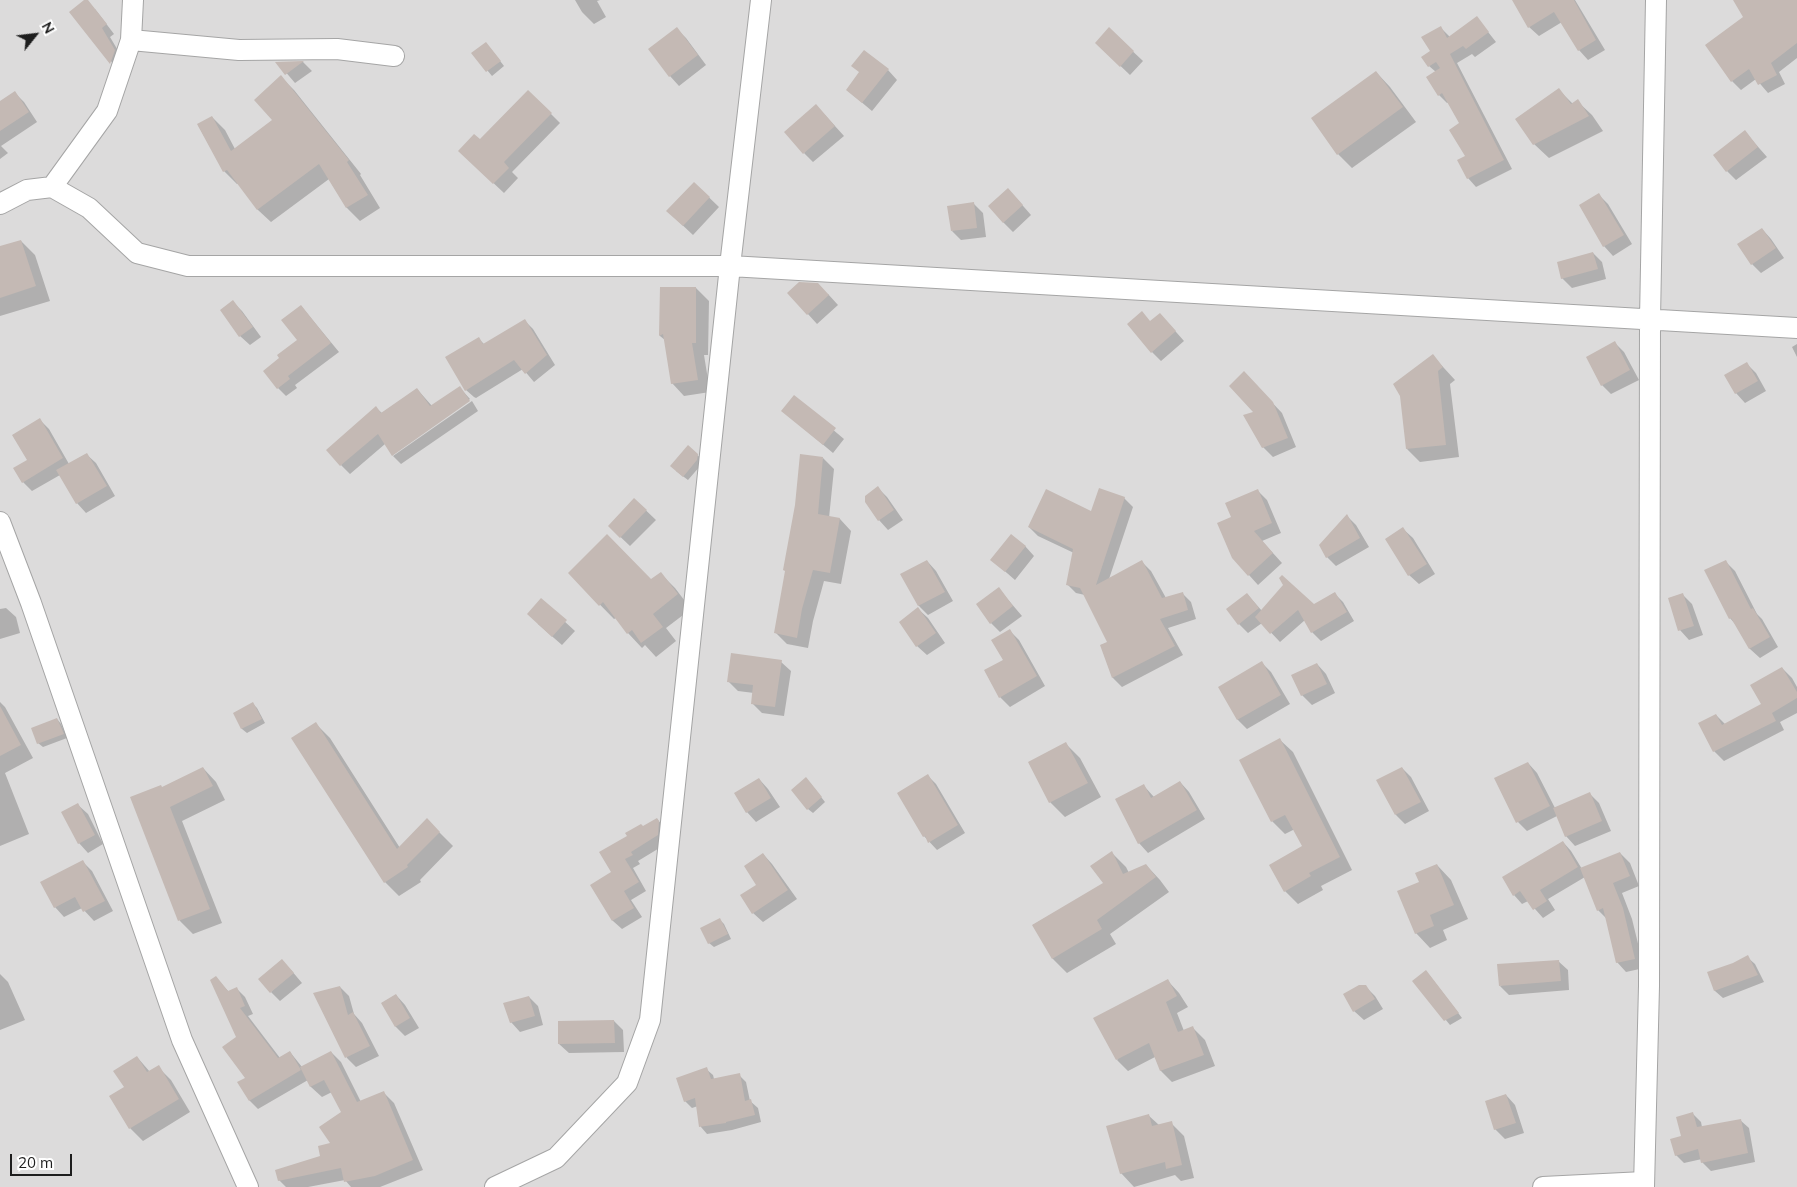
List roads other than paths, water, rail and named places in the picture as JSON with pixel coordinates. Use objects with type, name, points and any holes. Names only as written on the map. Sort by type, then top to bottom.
[{"type":"street","points":[[52,186],[107,111],[131,40],[133,0]]},
{"type":"street","points":[[495,1187],[556,1158],[627,1083],[650,1020],[760,0]]},
{"type":"street","points":[[1543,1187],[1644,1184],[1649,986],[1650,319],[1656,0]]},
{"type":"street","points":[[131,40],[239,50],[337,49],[394,56]]},
{"type":"street","points":[[0,204],[27,190],[52,186],[89,208],[137,253],[188,266],[730,266],[1797,328]]},
{"type":"street","points":[[0,522],[31,603],[182,1040],[248,1187]]}]
